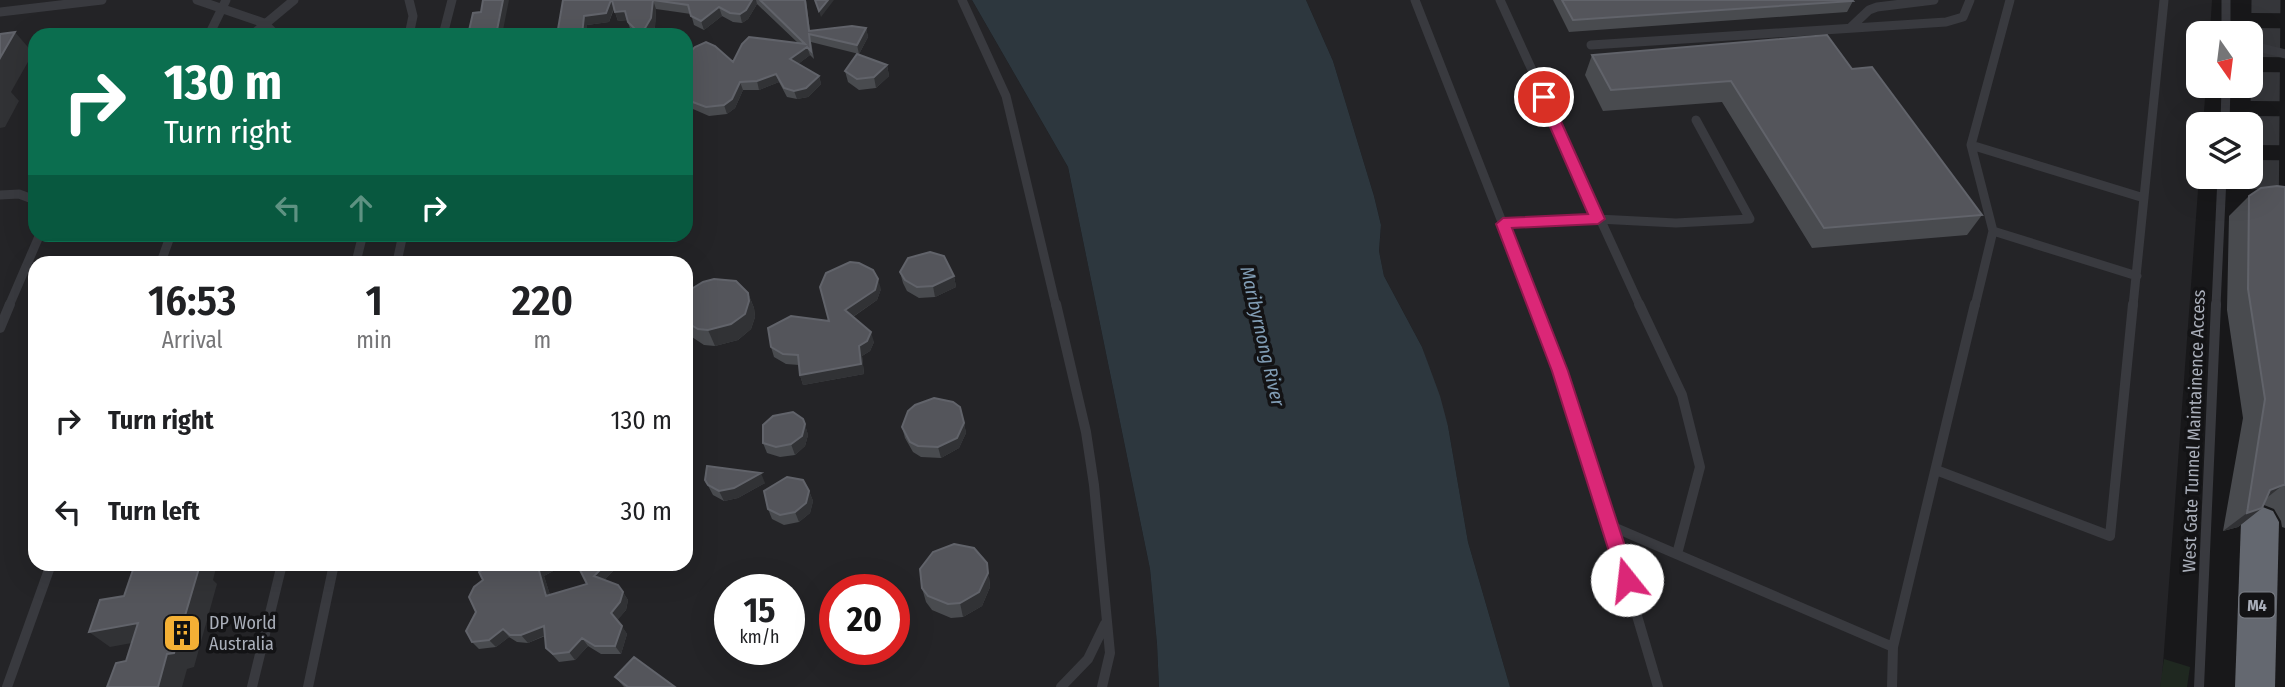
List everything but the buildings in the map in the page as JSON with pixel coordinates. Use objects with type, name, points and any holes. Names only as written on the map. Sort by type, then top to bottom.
[{"type":"highway","name":"M4","points":[[2255,687],[2260,523]]},
{"type":"lane","points":[[0,12],[102,0]]},
{"type":"lane","points":[[197,0],[224,4],[269,28]]},
{"type":"lane","points":[[259,28],[295,0]]},
{"type":"lane","points":[[409,0],[413,16],[410,28]]},
{"type":"lane","points":[[445,28],[452,0]]},
{"type":"lane","points":[[962,0],[1006,96],[1086,432],[1099,532],[1110,653],[1102,687]]},
{"type":"lane","points":[[1415,0],[1560,371],[1611,526],[1658,687]]},
{"type":"lane","points":[[1500,0],[1598,219],[1682,395],[1700,467],[1677,554]]},
{"type":"lane","points":[[1850,28],[1869,10],[1877,7],[1934,0]]},
{"type":"lane","points":[[1591,45],[1956,20],[1963,17],[1970,0]]},
{"type":"lane","points":[[1892,687],[1893,647],[1993,231],[1971,145],[2010,0]]},
{"type":"lane","points":[[1936,470],[2110,536],[2164,0]]},
{"type":"lane","points":[[2226,0],[2226,21]]},
{"type":"lane","points":[[212,28],[224,4]]},
{"type":"lane","points":[[2263,48],[2285,54]]},
{"type":"lane","points":[[1503,224],[1598,219],[1676,223],[1750,219],[1696,120]]},
{"type":"lane","points":[[1971,145],[2144,198]]},
{"type":"lane","name":"West Gate Tunnel Maintainence Access","points":[[2199,687],[2221,189]]},
{"type":"lane","points":[[0,195],[19,194],[28,197]]},
{"type":"lane","points":[[1993,231],[2137,276]]},
{"type":"lane","points":[[0,328],[28,262]]},
{"type":"lane","points":[[1611,526],[1893,647]]},
{"type":"lane","points":[[7,687],[48,571]]},
{"type":"lane","points":[[252,687],[280,571]]},
{"type":"lane","points":[[308,687],[333,571]]},
{"type":"lane","points":[[1061,687],[1088,659],[1106,623]]},
{"type":"shaded area","points":[[0,0],[972,0],[1068,167],[1150,569],[1159,687],[0,687]]},
{"type":"shaded area","points":[[1306,0],[2212,0],[2211,21],[2186,21],[2186,98],[2205,98],[2204,112],[2186,112],[2186,189],[2198,189],[2160,687],[1510,687],[1468,542],[1448,426],[1422,347],[1384,276],[1379,251],[1381,225],[1333,61]]},
{"type":"shaded area","points":[[2164,659],[2190,667],[2187,687],[2160,687]]},
{"type":"water","name":"Maribyrnong River","points":[[972,0],[1306,0],[1333,61],[1374,196],[1381,225],[1379,251],[1384,276],[1422,347],[1440,396],[1448,426],[1468,542],[1510,687],[1159,687],[1150,569],[1068,167]]},
{"type":"tunnel","points":[[2264,233],[2266,0]]},
{"type":"place","name":"DP World Australia","points":[[182,633]]},
{"type":"route","points":[[1544,97],[1598,219],[1503,224],[1560,371],[1627,580]]}]
